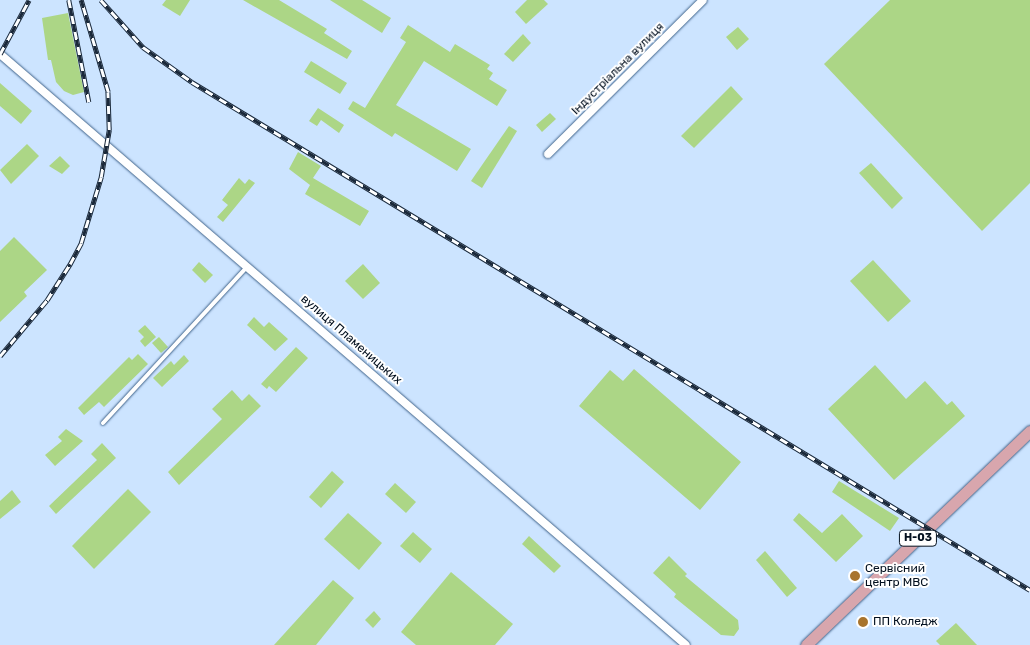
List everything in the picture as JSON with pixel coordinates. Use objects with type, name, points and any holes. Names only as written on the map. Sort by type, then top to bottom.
[{"type":"main road","name":"Н-03","points":[[806,645],[1030,431]]},
{"type":"street","name":"Індустріальна вулиця","points":[[548,154],[703,0]]},
{"type":"street","name":"вулиця Пламеницьких","points":[[0,54],[686,645]]},
{"type":"lane","points":[[103,423],[248,266]]},
{"type":"building","points":[[166,0],[190,0],[180,16],[162,5]]},
{"type":"building","points":[[243,0],[279,0],[327,29],[324,33],[352,51],[347,59]]},
{"type":"building","points":[[330,0],[362,0],[391,18],[382,33]]},
{"type":"building","points":[[527,0],[544,0],[548,4],[526,24],[515,12]]},
{"type":"building","points":[[890,0],[1030,0],[1030,183],[982,231],[824,64]]},
{"type":"building","points":[[68,13],[84,92],[73,95],[64,91],[56,82],[51,60],[48,60],[42,18]]},
{"type":"building","points":[[408,25],[450,52],[455,44],[490,65],[487,69],[493,73],[489,79],[507,90],[497,106],[424,61],[396,105],[471,149],[457,171],[395,133],[392,137],[348,109],[353,101],[365,108],[406,42],[400,38]]},
{"type":"building","points":[[738,27],[749,39],[737,50],[726,37]]},
{"type":"building","points":[[523,34],[531,43],[513,62],[504,54]]},
{"type":"building","points":[[311,61],[347,83],[340,94],[304,72]]},
{"type":"building","points":[[0,83],[32,111],[21,124],[0,106]]},
{"type":"building","points":[[731,86],[743,99],[694,148],[681,136]]},
{"type":"building","points":[[318,108],[344,125],[339,133],[321,120],[317,126],[309,121]]},
{"type":"building","points":[[550,113],[556,119],[542,132],[536,125]]},
{"type":"building","points":[[509,126],[517,131],[482,188],[471,181]]},
{"type":"building","points":[[27,144],[39,156],[11,184],[0,170]]},
{"type":"building","points":[[298,152],[321,166],[313,178],[369,211],[360,226],[305,194],[310,185],[289,169]]},
{"type":"building","points":[[60,156],[70,166],[62,174],[49,166]]},
{"type":"building","points":[[871,163],[903,198],[892,209],[859,173]]},
{"type":"building","points":[[239,178],[245,184],[249,179],[255,183],[223,222],[217,217],[228,205],[222,200]]},
{"type":"building","points":[[14,237],[47,270],[24,292],[27,296],[0,322],[0,251]]},
{"type":"building","points":[[873,260],[911,301],[888,322],[850,281]]},
{"type":"building","points":[[199,262],[213,275],[205,283],[192,270]]},
{"type":"building","points":[[363,264],[380,283],[363,299],[345,281]]},
{"type":"building","points":[[254,317],[264,327],[269,322],[288,339],[275,351],[247,325]]},
{"type":"building","points":[[145,325],[156,337],[145,347],[140,341],[144,337],[138,331]]},
{"type":"building","points":[[159,337],[168,347],[161,353],[152,343]]},
{"type":"building","points":[[296,347],[308,358],[276,392],[269,386],[267,389],[261,384]]},
{"type":"building","points":[[138,354],[148,364],[104,407],[99,402],[84,415],[78,408],[129,357],[132,360]]},
{"type":"building","points":[[184,355],[189,361],[162,387],[153,378],[171,361],[174,365]]},
{"type":"building","points":[[875,365],[906,399],[925,381],[947,405],[952,401],[965,416],[894,480],[828,409]]},
{"type":"building","points":[[634,369],[741,462],[700,510],[579,406],[610,370],[623,381]]},
{"type":"building","points":[[232,390],[242,401],[249,394],[261,406],[179,485],[168,472],[222,419],[212,409]]},
{"type":"building","points":[[66,429],[83,441],[55,466],[45,455],[62,441],[58,437]]},
{"type":"building","points":[[102,443],[116,458],[56,514],[49,506],[97,460],[91,454]]},
{"type":"building","points":[[332,471],[344,482],[321,508],[309,497]]},
{"type":"building","points":[[839,481],[899,518],[890,531],[832,492]]},
{"type":"building","points":[[395,483],[416,502],[406,513],[385,494]]},
{"type":"building","points":[[128,489],[151,512],[94,569],[72,546]]},
{"type":"building","points":[[12,490],[21,502],[0,519],[0,501]]},
{"type":"building","points":[[348,513],[382,543],[359,570],[324,539]]},
{"type":"building","points":[[799,513],[822,533],[842,514],[863,536],[836,562],[793,520]]},
{"type":"building","points":[[413,532],[432,549],[420,563],[400,546]]},
{"type":"building","points":[[529,536],[561,566],[554,573],[522,544]]},
{"type":"building","points":[[765,551],[797,588],[787,597],[756,560]]},
{"type":"building","points":[[669,556],[687,574],[685,576],[738,620],[739,629],[734,636],[721,635],[674,597],[676,594],[653,573]]},
{"type":"building","points":[[451,572],[513,624],[495,645],[416,645],[401,632]]},
{"type":"building","points":[[333,580],[354,598],[316,645],[274,645]]},
{"type":"building","points":[[374,611],[381,619],[373,628],[365,620]]},
{"type":"building","points":[[956,623],[977,645],[940,645],[936,641]]},
{"type":"railway","points":[[0,54],[29,0]]},
{"type":"railway","points":[[69,0],[89,102]]},
{"type":"railway","points":[[0,356],[47,300],[70,264],[81,243],[101,177],[109,130],[108,92],[81,0]]},
{"type":"railway","points":[[101,0],[143,47],[192,82],[1030,590]]},
{"type":"place","name":"Сервісний центр МВС","points":[[855,576]]},
{"type":"place","name":"ПП Коледж","points":[[863,622]]}]
